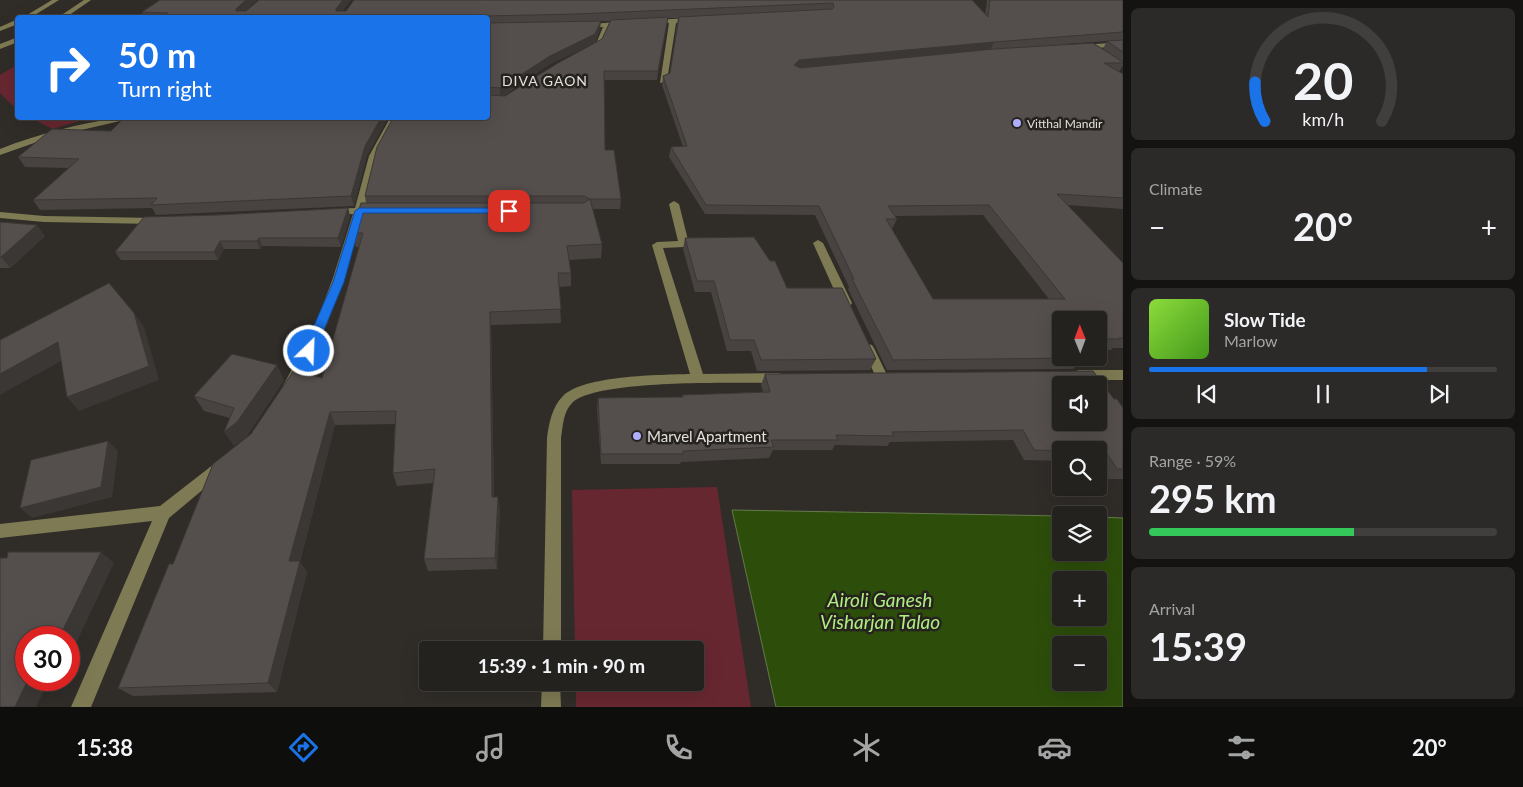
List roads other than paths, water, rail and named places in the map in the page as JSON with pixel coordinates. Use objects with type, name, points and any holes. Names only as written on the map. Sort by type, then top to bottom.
[{"type":"street","points":[[29,15],[56,0]]},
{"type":"street","points":[[65,15],[88,0]]},
{"type":"street","points":[[645,22],[702,20]]},
{"type":"street","points":[[663,81],[673,21]]},
{"type":"street","points":[[0,29],[15,22]]},
{"type":"street","points":[[576,26],[636,23]]},
{"type":"street","points":[[584,52],[599,45],[607,24]]},
{"type":"street","points":[[0,46],[15,40]]},
{"type":"street","points":[[1072,48],[1123,44]]},
{"type":"street","points":[[1091,47],[1098,52]]},
{"type":"street","points":[[0,152],[28,141],[82,126],[117,120]]},
{"type":"street","points":[[285,393],[302,368],[338,282],[373,156],[393,120]]},
{"type":"street","points":[[674,204],[684,244],[657,245],[698,379]]},
{"type":"street","points":[[322,213],[379,211]]},
{"type":"street","points":[[0,215],[44,219],[170,220]]},
{"type":"street","points":[[818,243],[852,315]]},
{"type":"street","points":[[863,377],[887,377],[865,342]]},
{"type":"street","points":[[1061,375],[1068,376]]},
{"type":"street","points":[[1107,378],[1123,375]]},
{"type":"street","points":[[552,641],[554,438],[557,414],[570,397],[589,387],[612,384],[698,379],[795,378]]},
{"type":"street","points":[[81,707],[163,513],[230,460]]},
{"type":"street","points":[[0,531],[163,513]]},
{"type":"street","points":[[551,691],[551,707]]},
{"type":"water","name":"Airoli Ganesh Visharjan Talao","points":[[732,510],[1052,516],[1052,561],[1107,561],[1107,517],[1123,518],[1123,707],[776,707]]},
{"type":"place","name":"Vitthal Mandir","points":[[1017,123]]},
{"type":"place","name":"Marvel Apartment","points":[[637,436]]},
{"type":"district","name":"DIVA GAON","points":[[545,80]]}]
